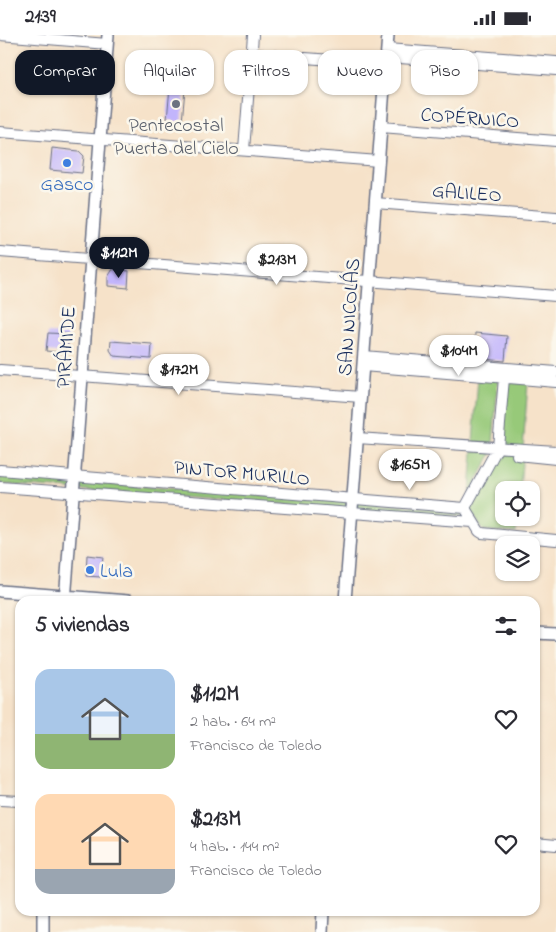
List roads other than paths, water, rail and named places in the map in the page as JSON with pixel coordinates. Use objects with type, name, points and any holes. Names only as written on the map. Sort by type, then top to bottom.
[{"type":"street","points":[[0,35],[108,39]]},
{"type":"street","points":[[251,50],[253,35]]},
{"type":"street","name":"SAN NICOLÁS","points":[[387,50],[388,35]]},
{"type":"street","name":"PIRÁMIDE","points":[[65,596],[108,39]]},
{"type":"street","points":[[401,56],[556,62]]},
{"type":"street","points":[[401,57],[556,70]]},
{"type":"street","points":[[244,150],[248,95]]},
{"type":"street","name":"SAN NICOLÁS","points":[[345,596],[384,95]]},
{"type":"street","name":"COPÉRNICO","points":[[381,127],[556,141]]},
{"type":"street","points":[[0,132],[379,161]]},
{"type":"street","name":"GALILEO","points":[[375,203],[556,217]]},
{"type":"street","points":[[0,252],[556,296]]},
{"type":"street","points":[[364,361],[556,373]]},
{"type":"street","points":[[364,361],[504,378],[556,382]]},
{"type":"street","points":[[0,370],[360,397]]},
{"type":"street","points":[[465,508],[497,450],[504,378]]},
{"type":"street","points":[[357,438],[497,450],[556,459]]},
{"type":"street","points":[[497,450],[556,451]]},
{"type":"street","name":"PINTOR MURILLO","points":[[0,470],[465,508],[479,531],[485,534],[556,540]]},
{"type":"street","name":"PINTOR MURILLO","points":[[0,487],[473,522]]},
{"type":"street","points":[[0,591],[41,596]]},
{"type":"street","points":[[540,633],[556,634]]},
{"type":"street","points":[[0,800],[15,801]]},
{"type":"street","points":[[540,843],[556,845]]},
{"type":"street","points":[[43,916],[43,932]]},
{"type":"street","points":[[322,932],[323,916]]},
{"type":"place","name":"Pentecostal Puerta del Cielo","points":[[176,104]]},
{"type":"place","name":"Gasco","points":[[67,163]]},
{"type":"place","name":"Lula","points":[[90,570]]}]
